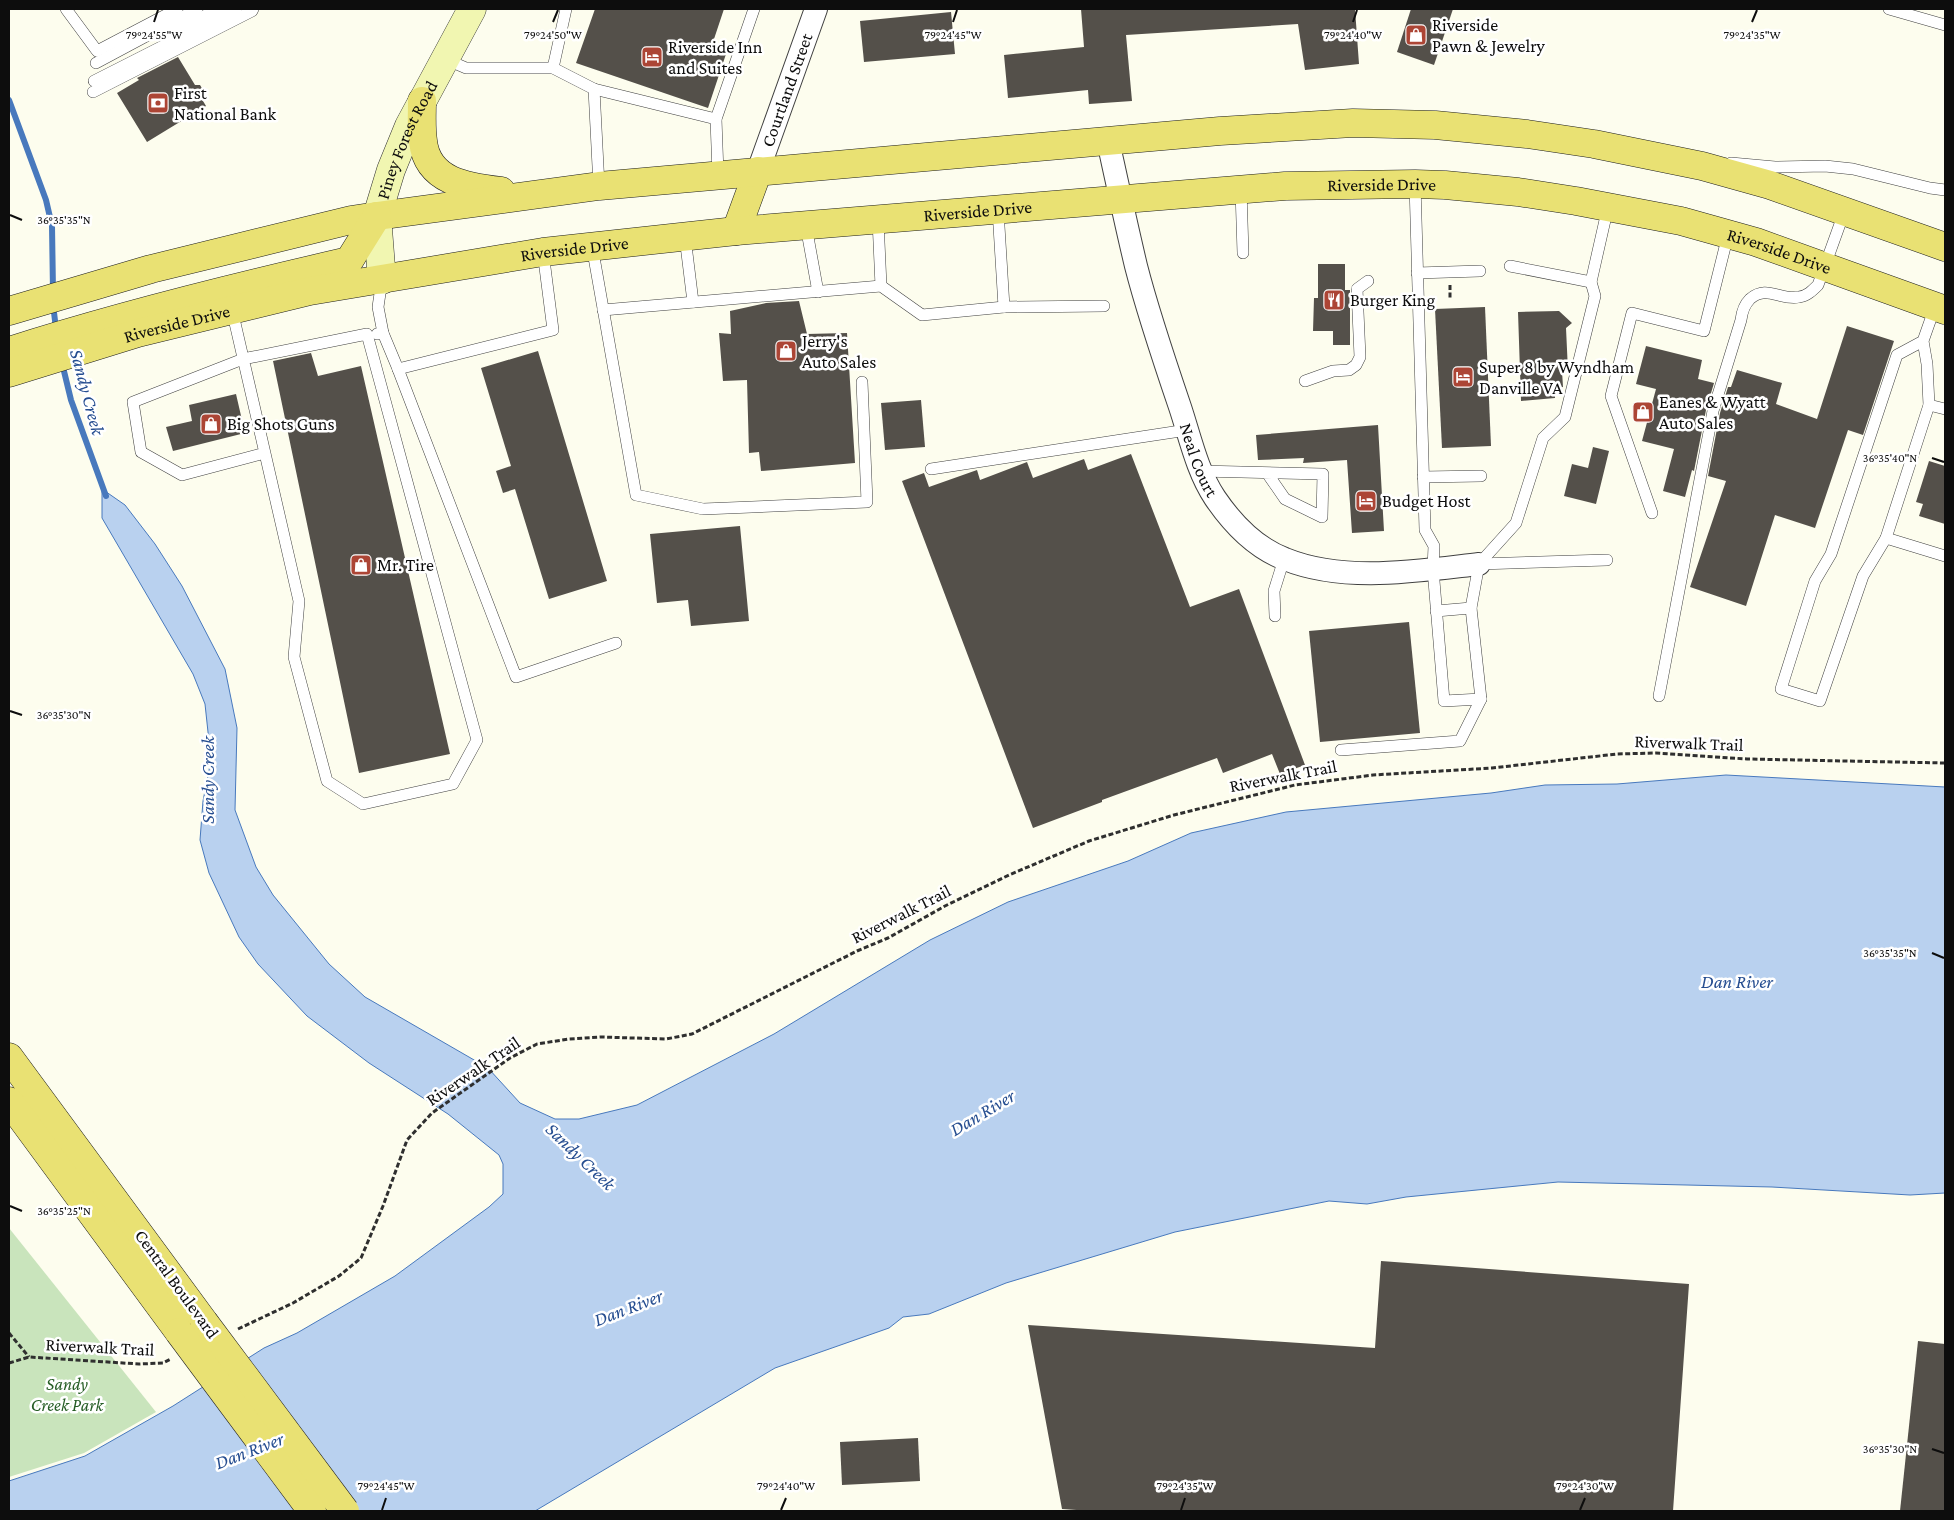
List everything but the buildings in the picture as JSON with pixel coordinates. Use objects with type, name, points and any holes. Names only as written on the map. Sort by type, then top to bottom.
[{"type":"main road","name":"Piney Forest Road","points":[[382,280],[377,216],[390,170],[409,126],[472,9]]},
{"type":"main road","points":[[422,101],[423,143],[431,165],[446,178],[471,187],[530,195]]},
{"type":"main road","points":[[9,311],[170,264],[351,220],[377,216],[599,186],[718,174],[1220,131],[1353,123],[1435,125],[1527,134],[1584,142],[1702,166],[1770,185],[1945,247]]},
{"type":"main road","points":[[736,231],[758,171]]},
{"type":"main road","name":"Riverside Drive","points":[[9,373],[26,353],[86,338],[138,333],[310,291],[543,252],[736,231],[1284,186],[1414,184],[1518,192],[1608,207],[1681,222],[1756,242],[1940,308]]},
{"type":"main road","points":[[86,338],[257,282],[349,261],[377,216]]},
{"type":"main road","points":[[9,381],[15,376],[26,353]]},
{"type":"main road","name":"Central Boulevard","points":[[9,1057],[345,1511]]},
{"type":"main road","name":"Central Boulevard","points":[[9,1101],[312,1511]]},
{"type":"street","name":"Courtland Street","points":[[758,171],[816,9]]},
{"type":"street","name":"Neal Court","points":[[1108,141],[1136,267],[1200,471],[1214,497],[1232,521],[1253,541],[1284,559],[1321,570],[1341,572],[1407,571],[1479,564]]},
{"type":"lane","points":[[66,9],[97,51],[177,9]]},
{"type":"lane","points":[[94,78],[197,9]]},
{"type":"lane","points":[[94,78],[217,9]]},
{"type":"lane","points":[[94,78],[236,9]]},
{"type":"lane","points":[[94,78],[253,9]]},
{"type":"lane","points":[[554,68],[566,9]]},
{"type":"lane","points":[[718,174],[716,119],[754,9]]},
{"type":"lane","points":[[1890,9],[1945,25]]},
{"type":"lane","points":[[445,59],[466,68],[554,68],[594,89],[716,119]]},
{"type":"lane","points":[[594,89],[599,186]]},
{"type":"lane","points":[[1702,166],[1731,163],[1775,167],[1825,166],[1853,169],[1945,190]]},
{"type":"lane","points":[[1414,184],[1425,530],[1434,546],[1433,569],[1444,701],[1481,699]]},
{"type":"lane","points":[[1242,190],[1243,253]]},
{"type":"lane","points":[[1341,750],[1460,741],[1481,699],[1472,608],[1479,564],[1516,523],[1543,438],[1565,417],[1595,296],[1591,282],[1608,207]]},
{"type":"lane","points":[[998,210],[1004,307]]},
{"type":"lane","points":[[1659,696],[1713,411],[1742,310],[1750,299],[1764,292],[1792,297],[1799,297],[1810,293],[1818,285],[1826,267],[1845,210]]},
{"type":"lane","points":[[878,220],[881,286]]},
{"type":"lane","points":[[806,226],[818,292]]},
{"type":"lane","points":[[1652,513],[1611,396],[1632,313],[1704,331],[1728,234]]},
{"type":"lane","points":[[685,237],[693,302]]},
{"type":"lane","points":[[592,246],[636,495],[703,510],[867,502],[862,382]]},
{"type":"lane","points":[[398,369],[553,330],[543,252]]},
{"type":"lane","points":[[1510,266],[1591,282]]},
{"type":"lane","points":[[1417,273],[1480,271]]},
{"type":"lane","points":[[382,280],[378,307],[383,333],[516,677],[616,643]]},
{"type":"lane","points":[[1305,381],[1333,372],[1349,370],[1356,365],[1360,357],[1356,290],[1368,281]]},
{"type":"lane","points":[[603,310],[881,286],[922,315],[1004,307],[1104,306]]},
{"type":"lane","points":[[1922,341],[1927,364],[1929,405],[1886,538],[1863,576],[1820,701],[1781,689],[1815,581],[1831,554],[1897,356],[1922,341],[1940,308]]},
{"type":"lane","points":[[232,310],[299,601],[294,657],[327,781],[363,804],[453,784],[477,740],[367,334]]},
{"type":"lane","points":[[265,454],[182,475],[141,452],[133,402],[243,359],[367,334],[383,333]]},
{"type":"lane","points":[[1929,405],[1945,409]]},
{"type":"lane","points":[[931,469],[1188,430]]},
{"type":"lane","points":[[1200,471],[1323,474],[1322,517],[1285,499],[1267,473]]},
{"type":"lane","points":[[1423,478],[1481,476]]},
{"type":"lane","points":[[1886,538],[1945,556]]},
{"type":"lane","points":[[1275,616],[1274,591],[1284,559]]},
{"type":"lane","points":[[1479,564],[1607,560]]},
{"type":"lane","points":[[1436,611],[1472,608]]},
{"type":"path","name":"Riverwalk Trail","points":[[232,1331],[293,1303],[339,1276],[361,1258],[383,1206],[407,1140],[432,1113],[510,1058],[538,1044],[569,1039],[601,1037],[666,1039],[692,1034],[856,951],[888,938],[944,906],[1009,875],[1089,841],[1174,815],[1295,785],[1366,775],[1492,768],[1617,754],[1656,753],[1747,758],[1945,763]]},
{"type":"path","points":[[9,1333],[29,1357]]},
{"type":"path","name":"Riverwalk Trail","points":[[9,1363],[29,1357],[139,1364],[163,1363],[172,1359]]},
{"type":"green space","name":"Sandy Creek Park","points":[[9,1228],[156,1412],[84,1453],[9,1477]]},
{"type":"water","name":"Dan River","points":[[102,489],[125,505],[155,544],[182,586],[225,669],[237,728],[235,810],[256,867],[273,895],[329,964],[365,997],[488,1068],[520,1103],[555,1119],[579,1119],[637,1105],[774,1034],[930,940],[1008,902],[1128,861],[1191,833],[1286,812],[1491,793],[1545,785],[1617,784],[1726,775],[1945,787],[1945,1193],[1910,1195],[1772,1187],[1558,1182],[1406,1197],[1367,1204],[1329,1201],[1175,1232],[1006,1283],[929,1314],[903,1317],[889,1328],[775,1368],[535,1511],[9,1511],[9,1481],[85,1456],[173,1406],[264,1348],[297,1333],[395,1276],[489,1207],[503,1194],[503,1164],[499,1155],[448,1114],[369,1063],[307,1016],[258,964],[239,937],[209,873],[200,840],[203,801],[211,760],[205,704],[193,674],[102,518]]},
{"type":"waterway","name":"Sandy Creek","points":[[9,100],[46,200],[52,226],[53,291]]},
{"type":"waterway","name":"Sandy Creek","points":[[53,304],[56,329]]},
{"type":"waterway","name":"Sandy Creek","points":[[62,363],[71,400],[106,496]]},
{"type":"place","name":"Riverside Pawn & Jewelry","points":[[1416,35]]},
{"type":"place","name":"Riverside Inn and Suites","points":[[652,57]]},
{"type":"place","name":"First National Bank","points":[[158,103]]},
{"type":"place","name":"Burger King","points":[[1334,300]]},
{"type":"place","name":"Jerry's Auto Sales","points":[[786,351]]},
{"type":"place","name":"Super 8 by Wyndham Danville VA","points":[[1463,377]]},
{"type":"place","name":"Eanes & Wyatt Auto Sales","points":[[1643,412]]},
{"type":"place","name":"Big Shots Guns","points":[[211,424]]},
{"type":"place","name":"Budget Host","points":[[1366,501]]},
{"type":"place","name":"Mr. Tire","points":[[361,565]]}]
